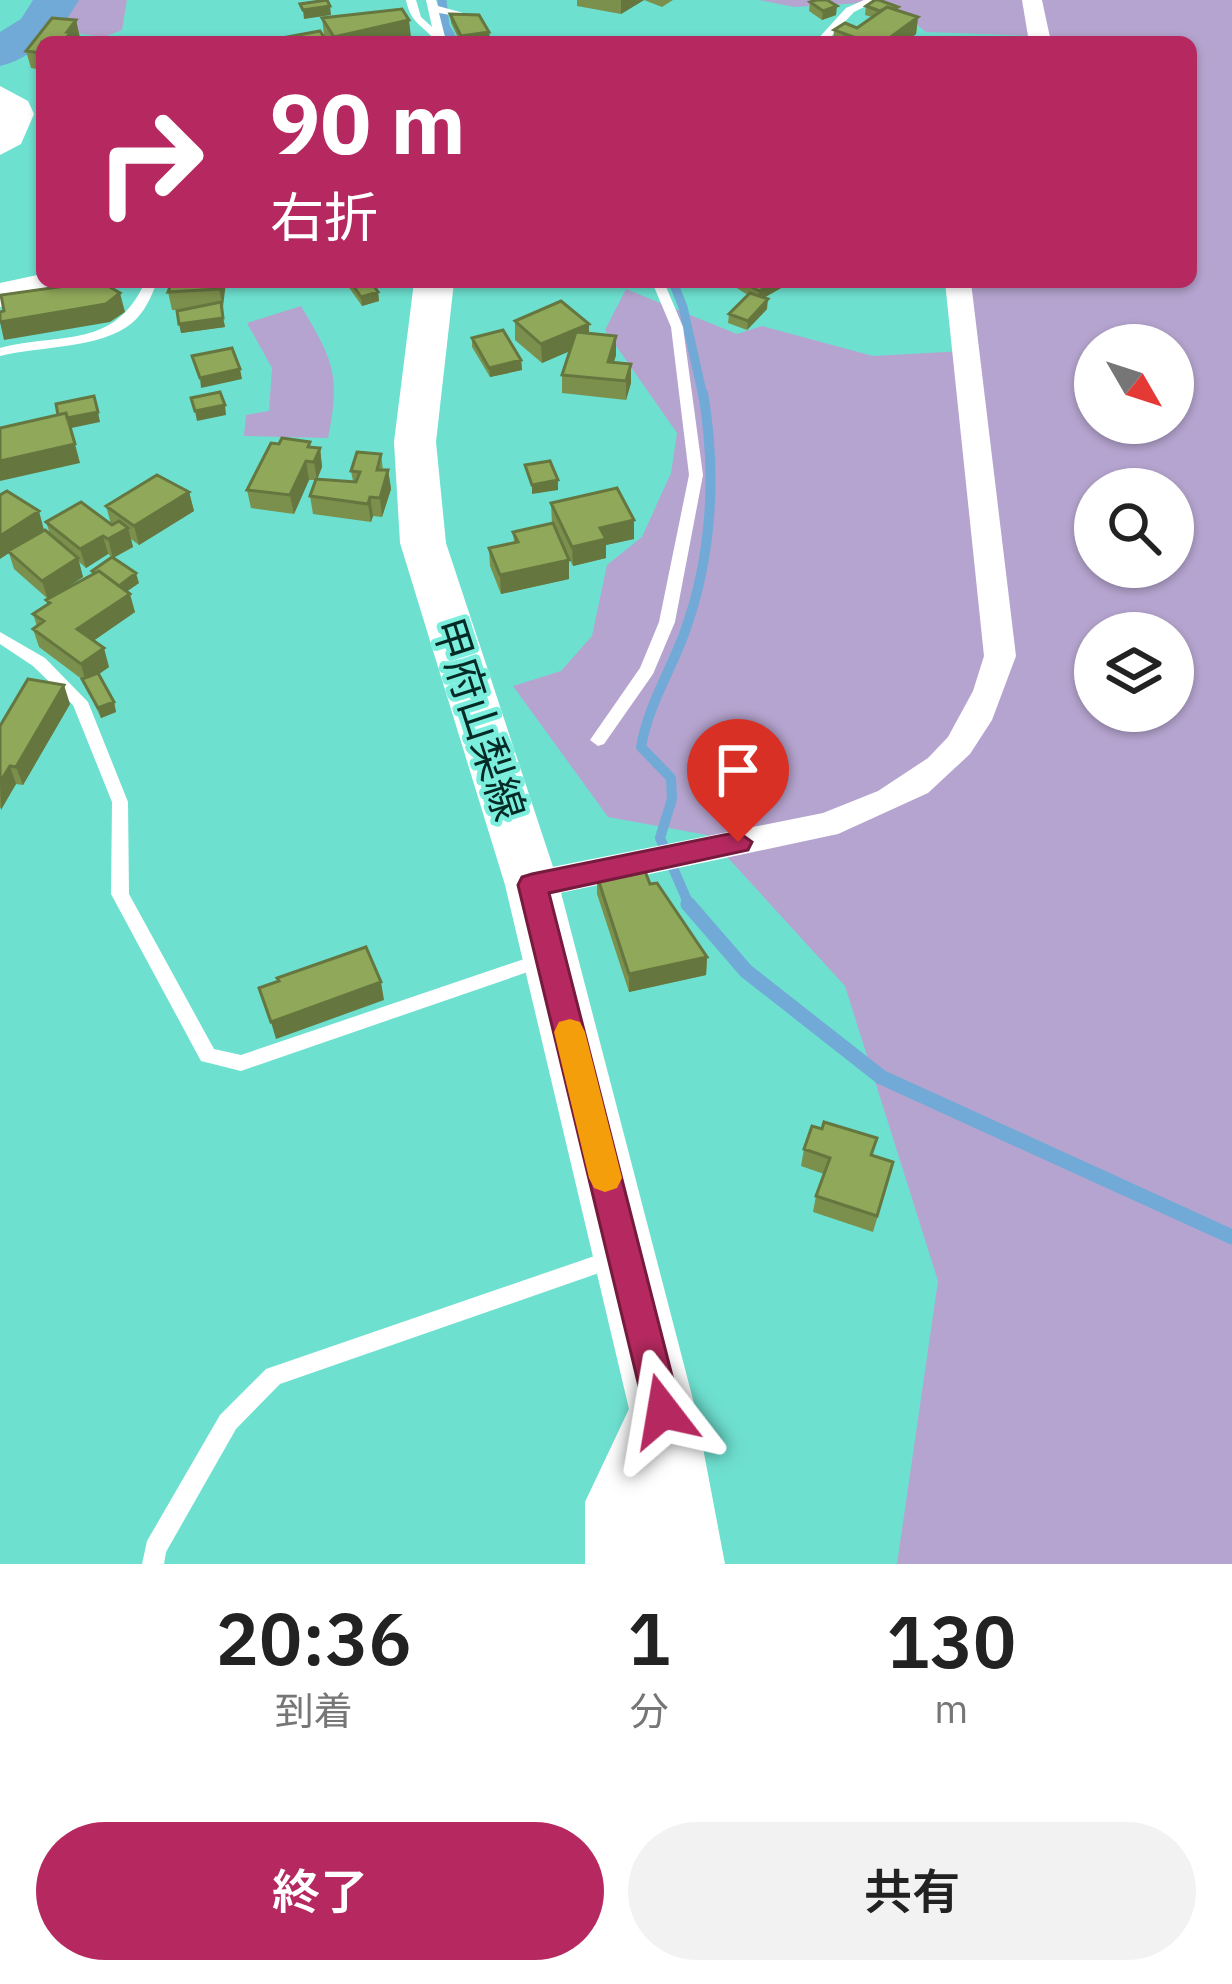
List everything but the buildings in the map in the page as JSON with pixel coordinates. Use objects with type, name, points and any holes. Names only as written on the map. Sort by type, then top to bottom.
[{"type":"main road","points":[[0,96],[16,108],[17,120],[13,133],[0,144]]},
{"type":"main road","points":[[0,296],[36,287]]},
{"type":"main road","name":"甲府山梨線","points":[[433,288],[416,442],[422,543],[551,956],[663,1411],[690,1564]]},
{"type":"main road","points":[[620,1564],[619,1502],[663,1411]]},
{"type":"street","points":[[1032,0],[1039,36]]},
{"type":"street","points":[[532,885],[826,825],[871,810],[940,768],[967,738],[989,701],[1000,656],[959,288]]},
{"type":"lane","points":[[826,36],[850,10],[873,0]]},
{"type":"lane","points":[[408,6],[437,36]]},
{"type":"lane","points":[[0,352],[118,329],[139,313],[149,288]]},
{"type":"lane","points":[[598,740],[647,670],[667,622],[696,475],[676,327],[660,288]]},
{"type":"lane","points":[[0,637],[69,687],[80,703],[120,802],[120,894],[208,1055],[241,1063],[551,956]]},
{"type":"lane","points":[[153,1564],[155,1549],[228,1422],[274,1376],[624,1254]]},
{"type":"shaded area","points":[[56,0],[127,0],[122,30],[107,36],[39,28]]},
{"type":"shaded area","points":[[759,0],[1232,0],[1232,1564],[897,1564],[938,1281],[845,986],[707,835],[608,817],[513,686],[561,671],[592,636],[607,565],[642,537],[671,473],[677,433],[605,330],[626,289],[737,334],[762,326],[873,356],[964,351],[959,288],[1197,288],[1197,36],[926,32],[903,14],[863,3],[794,7]]},
{"type":"shaded area","points":[[301,306],[321,340],[334,382],[328,438],[244,436],[246,415],[269,411],[272,368],[247,323]]},
{"type":"waterway","points":[[0,52],[39,28],[56,0]]},
{"type":"waterway","points":[[442,0],[451,36]]},
{"type":"waterway","points":[[675,288],[703,396]]},
{"type":"waterway","points":[[689,906],[660,838],[672,799],[671,778],[641,747],[701,576],[711,484],[703,393]]},
{"type":"waterway","points":[[689,906],[746,971],[881,1077],[1232,1237]]},
{"type":"slow traffic","points":[[570,1032],[605,1178]]},
{"type":"route","points":[[663,1411],[532,885],[738,842]]}]
